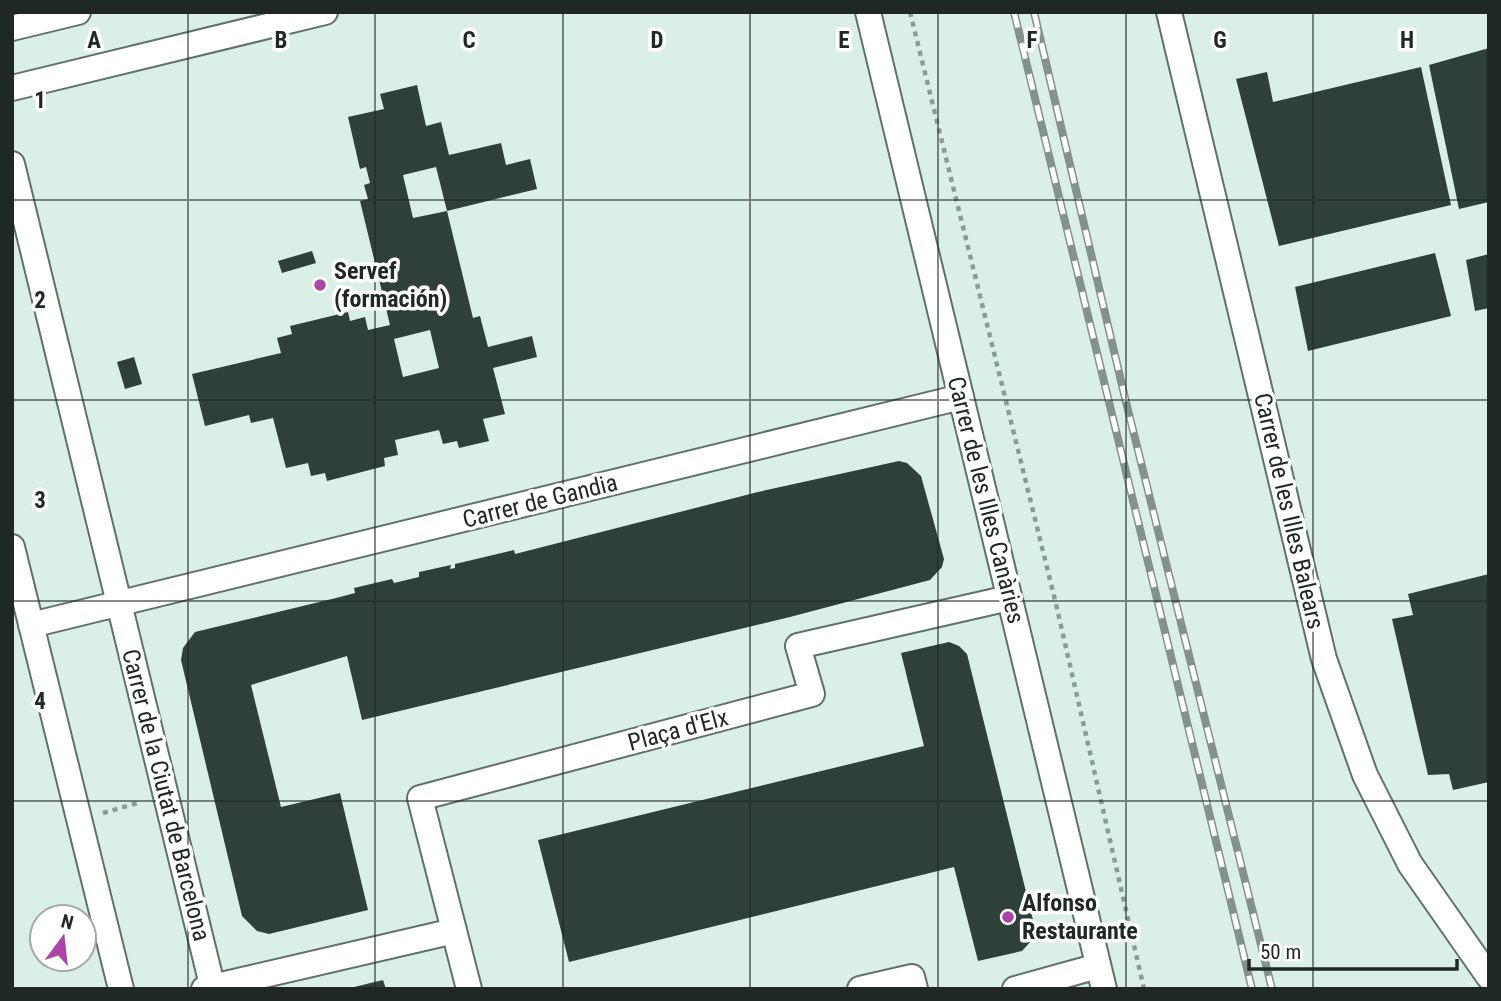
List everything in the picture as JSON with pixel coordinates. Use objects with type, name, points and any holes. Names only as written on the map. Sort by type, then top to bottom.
[{"type":"street","points":[[12,29],[78,12]]},
{"type":"street","points":[[12,88],[325,12]]},
{"type":"street","name":"Carrer de les Illes Canàries","points":[[868,12],[1101,977]]},
{"type":"street","name":"Carrer de les Illes Balears","points":[[1170,12],[1324,659],[1365,775],[1409,864],[1489,977]]},
{"type":"street","name":"Carrer de la Ciutat de Barcelona","points":[[12,164],[210,988]]},
{"type":"street","name":"Carrer de Gandia","points":[[119,604],[961,397]]},
{"type":"street","points":[[12,547],[121,989]]},
{"type":"street","name":"Plaça d'Elx","points":[[469,989],[420,798],[811,694],[798,646],[1009,598]]},
{"type":"street","points":[[32,625],[119,604]]},
{"type":"street","points":[[210,988],[454,931]]},
{"type":"street","points":[[860,989],[912,977],[915,989]]},
{"type":"street","points":[[1015,989],[1101,977]]},
{"type":"path","points":[[911,12],[1056,604],[1144,989]]},
{"type":"path","points":[[79,819],[166,796]]},
{"type":"building","points":[[1489,48],[1489,202],[1459,209],[1429,65]]},
{"type":"building","points":[[1421,67],[1451,205],[1279,246],[1236,79],[1267,72],[1273,102]]},
{"type":"building","points":[[417,85],[426,126],[441,122],[449,155],[501,143],[506,165],[530,159],[537,189],[447,211],[473,318],[480,316],[488,347],[532,336],[537,357],[493,368],[505,414],[483,419],[489,441],[459,448],[457,441],[443,444],[439,430],[395,440],[398,455],[384,458],[385,466],[327,481],[325,473],[311,476],[308,463],[286,468],[273,418],[251,423],[249,415],[205,426],[192,374],[281,353],[277,338],[292,334],[290,326],[348,312],[350,321],[365,317],[368,330],[390,325],[360,201],[368,199],[364,185],[370,183],[366,167],[360,169],[348,117],[384,109],[380,94]],"holes":[[[436,167],[447,211],[413,218],[403,175]],[[430,330],[439,368],[403,377],[394,339]]]},
{"type":"building","points":[[312,251],[316,263],[282,273],[278,261]]},
{"type":"building","points":[[1435,253],[1451,316],[1308,351],[1295,287]]},
{"type":"building","points":[[1489,254],[1489,308],[1475,311],[1466,260]]},
{"type":"building","points":[[134,357],[142,384],[125,389],[117,362]]},
{"type":"building","points":[[899,461],[907,463],[921,476],[944,559],[942,567],[930,580],[790,617],[362,720],[347,656],[251,685],[281,807],[340,793],[368,910],[269,934],[257,931],[242,916],[181,660],[183,648],[195,632],[355,593],[354,588],[392,579],[394,583],[419,577],[419,572],[451,565],[450,569],[455,568],[455,564],[514,550],[515,554],[758,492]]},
{"type":"building","points":[[1489,574],[1489,782],[1453,790],[1449,774],[1428,775],[1392,619],[1413,615],[1408,594]]},
{"type":"building","points":[[949,642],[959,646],[967,654],[1034,924],[1031,941],[1022,951],[978,961],[954,867],[569,962],[538,840],[924,746],[901,653]]},
{"type":"building","points":[[383,980],[386,989],[350,989],[350,988]]},
{"type":"railway","points":[[1014,12],[1252,989]]},
{"type":"railway","points":[[1034,12],[1126,402],[1272,989]]},
{"type":"place","name":"Servef (formación)","points":[[320,285]]},
{"type":"place","name":"Alfonso Restaurante","points":[[1008,917]]}]
